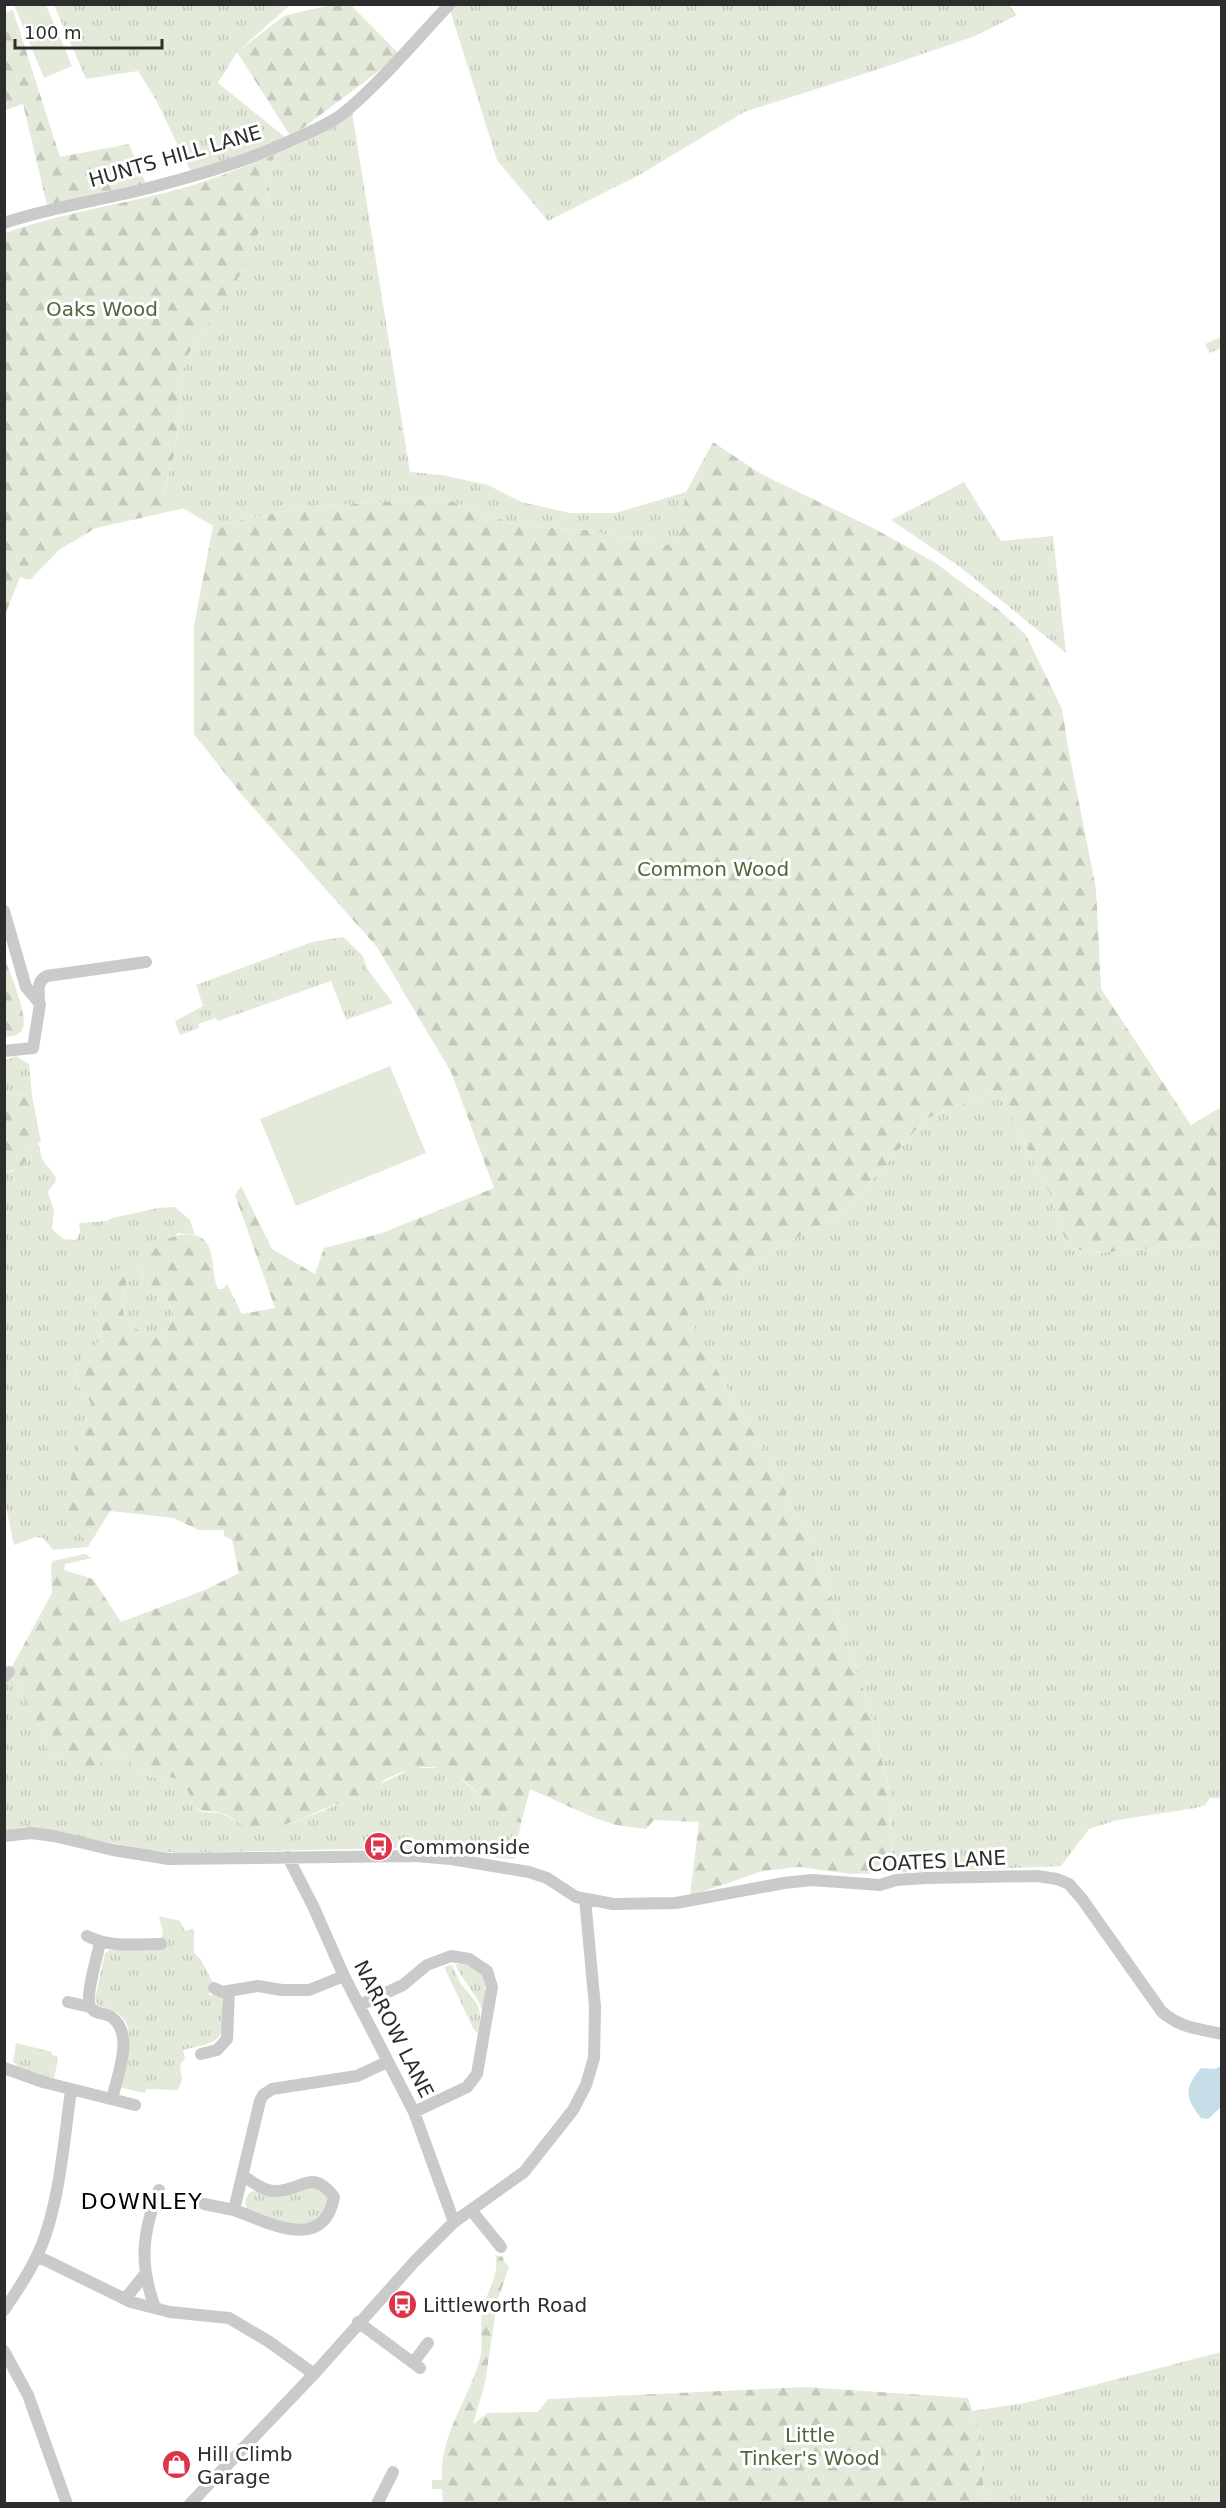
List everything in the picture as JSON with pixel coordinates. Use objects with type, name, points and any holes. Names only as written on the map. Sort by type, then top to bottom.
[{"type":"street","name":"HUNTS HILL LANE","points":[[4,223],[33,214],[141,190],[216,168],[271,150],[306,134],[343,113],[393,66],[450,4]]},
{"type":"street","points":[[4,911],[23,979],[30,992],[39,1001]]},
{"type":"street","points":[[4,1051],[33,1048],[39,986],[43,978],[146,962]]},
{"type":"street","points":[[10,1834],[54,1836],[113,1850],[169,1859],[415,1856],[451,1859],[529,1872],[547,1878],[576,1897],[585,1899],[595,2025],[594,2058],[586,2085],[573,2110],[524,2172],[454,2222],[358,2322],[314,2374],[195,2502]]},
{"type":"street","name":"NARROW LANE","points":[[288,1857],[314,1908],[344,1976],[414,2112],[454,2222]]},
{"type":"street","name":"COATES LANE","points":[[585,1899],[613,1904],[676,1903],[784,1882],[812,1880],[880,1885],[896,1880],[926,1878],[1037,1876],[1057,1879],[1069,1884],[1082,1899],[1162,2012],[1175,2022],[1191,2029],[1221,2034]]},
{"type":"street","points":[[87,1936],[100,1942],[117,1945],[160,1944]]},
{"type":"street","points":[[90,2007],[90,1995],[100,1942]]},
{"type":"street","points":[[360,2005],[403,1985],[427,1965],[451,1956],[469,1959],[487,1971],[492,1987],[477,2074],[467,2087],[414,2112]]},
{"type":"street","points":[[214,1988],[222,1992],[258,1986],[282,1990],[309,1990],[344,1976]]},
{"type":"street","points":[[201,2054],[217,2050],[227,2039],[229,1991]]},
{"type":"street","points":[[68,2002],[90,2007],[93,2011],[112,2018],[118,2023],[124,2037],[112,2099]]},
{"type":"street","points":[[234,2210],[258,2107],[264,2095],[272,2089],[283,2086],[357,2076],[387,2062]]},
{"type":"street","points":[[4,2068],[71,2090],[135,2104]]},
{"type":"street","points":[[4,2310],[37,2256],[52,2207],[71,2090]]},
{"type":"street","points":[[204,2204],[234,2210],[293,2232],[314,2227],[331,2211],[334,2198],[326,2187],[318,2182],[309,2181],[283,2191],[272,2191],[243,2176]]},
{"type":"street","points":[[155,2308],[146,2273],[145,2232],[159,2190]]},
{"type":"street","points":[[471,2210],[501,2247]]},
{"type":"street","points":[[37,2256],[125,2299],[155,2308],[229,2318],[268,2341],[314,2374]]},
{"type":"street","points":[[125,2299],[146,2273]]},
{"type":"street","points":[[358,2322],[416,2366],[428,2343]]},
{"type":"street","points":[[4,2351],[26,2390],[67,2504]]},
{"type":"street","points":[[377,2504],[393,2472]]},
{"type":"green space","points":[[350,4],[400,55],[291,137],[237,52],[284,16],[330,5]]},
{"type":"green space","points":[[454,4],[1008,4],[1017,15],[975,36],[744,112],[641,174],[548,221],[497,160],[450,10]]},
{"type":"green space","points":[[14,5],[46,5],[72,66],[44,78]]},
{"type":"green space","points":[[54,5],[290,5],[237,52],[218,83],[286,138],[191,172],[156,100],[138,71],[86,79]]},
{"type":"green space","points":[[13,10],[60,157],[129,144],[146,184],[47,205],[23,104],[5,110],[5,13]]},
{"type":"green space","points":[[352,112],[410,472],[442,475],[488,485],[521,502],[570,513],[616,513],[686,492],[678,543],[658,546],[633,537],[607,535],[588,530],[516,525],[442,498],[297,508],[213,526],[163,496],[175,451],[184,361],[202,333],[266,208],[274,155],[299,144]]},
{"type":"green space","name":"Oaks Wood","points":[[274,155],[266,208],[254,247],[225,303],[184,361],[175,451],[163,495],[185,508],[96,528],[60,549],[30,580],[20,577],[5,615],[5,233],[50,219],[187,187]]},
{"type":"green space","points":[[1221,337],[1221,348],[1210,353],[1205,344]]},
{"type":"green space","name":"Common Wood","points":[[713,442],[761,474],[875,529],[934,562],[999,610],[1026,635],[1062,709],[1096,889],[1101,989],[1191,1125],[1221,1107],[1221,1243],[1094,1253],[1072,1248],[1064,1236],[1050,1194],[998,1090],[925,1119],[846,1211],[772,1251],[687,1312],[713,1363],[786,1489],[787,1502],[805,1528],[867,1699],[890,1792],[892,1873],[851,1874],[799,1867],[763,1871],[690,1896],[699,1822],[654,1820],[646,1829],[616,1825],[592,1817],[530,1789],[521,1823],[495,1809],[465,1781],[454,1774],[426,1767],[397,1774],[387,1779],[368,1798],[337,1804],[281,1826],[257,1828],[245,1826],[224,1814],[200,1809],[192,1804],[187,1789],[177,1779],[154,1777],[142,1773],[120,1750],[107,1756],[95,1769],[69,1763],[48,1751],[38,1722],[9,1672],[52,1593],[51,1565],[53,1561],[84,1554],[92,1558],[65,1564],[64,1570],[93,1579],[121,1622],[205,1590],[239,1573],[232,1540],[224,1536],[224,1530],[199,1530],[173,1518],[110,1511],[88,1547],[81,1533],[67,1526],[65,1517],[76,1445],[91,1403],[81,1388],[75,1386],[75,1373],[82,1358],[96,1346],[101,1328],[92,1299],[94,1293],[104,1280],[122,1267],[128,1279],[122,1302],[126,1319],[139,1330],[161,1339],[167,1332],[174,1312],[168,1301],[142,1277],[144,1268],[152,1252],[165,1241],[181,1235],[192,1235],[199,1236],[207,1244],[212,1256],[218,1289],[223,1289],[227,1284],[242,1314],[275,1308],[235,1195],[241,1186],[272,1249],[315,1274],[324,1248],[382,1233],[494,1188],[451,1072],[377,947],[242,795],[194,734],[194,626],[213,526],[297,508],[442,498],[516,525],[588,530],[607,535],[633,537],[658,546],[677,543],[686,492]]},
{"type":"green space","points":[[964,482],[1001,541],[1053,536],[1066,653],[960,567],[891,520]]},
{"type":"green space","points":[[343,937],[363,956],[367,969],[393,1003],[346,1020],[331,981],[218,1021],[216,1018],[198,1024],[199,1028],[180,1035],[175,1021],[203,1006],[196,985],[312,942]]},
{"type":"green space","points":[[4,957],[21,1005],[24,1024],[18,1033],[5,1037]]},
{"type":"green space","points":[[16,1056],[29,1064],[32,1096],[10,1095],[5,1091],[4,1061]]},
{"type":"green space","points":[[390,1066],[426,1153],[296,1206],[260,1119]]},
{"type":"green space","points":[[998,1090],[1050,1194],[1064,1236],[1072,1248],[1094,1253],[1221,1243],[1221,1798],[1210,1798],[1205,1805],[1196,1808],[1117,1820],[1089,1829],[1061,1866],[892,1873],[890,1791],[867,1699],[805,1528],[787,1502],[786,1489],[686,1312],[772,1251],[846,1211],[925,1119]]},
{"type":"green space","points":[[5,1091],[10,1095],[32,1096],[41,1142],[27,1146],[28,1155],[22,1167],[5,1172]]},
{"type":"green space","points":[[38,1142],[42,1159],[55,1176],[56,1181],[48,1192],[54,1211],[52,1229],[63,1239],[76,1240],[80,1232],[79,1223],[107,1221],[158,1208],[175,1207],[190,1220],[195,1235],[178,1233],[143,1270],[142,1277],[168,1301],[174,1312],[167,1332],[161,1339],[139,1330],[126,1319],[122,1302],[128,1279],[92,1299],[101,1328],[95,1347],[82,1358],[75,1373],[75,1386],[81,1388],[91,1403],[67,1526],[81,1533],[88,1547],[53,1550],[43,1538],[36,1537],[14,1545],[4,1497],[4,1172],[13,1171],[27,1146]]},
{"type":"green space","points":[[9,1672],[38,1722],[48,1751],[69,1763],[107,1756],[120,1750],[142,1773],[154,1777],[177,1779],[181,1782],[189,1793],[192,1804],[202,1812],[221,1813],[245,1826],[288,1824],[325,1810],[413,1768],[445,1768],[503,1815],[521,1823],[514,1859],[396,1848],[178,1853],[149,1850],[25,1827],[5,1830],[4,1681]]},
{"type":"green space","points":[[159,1916],[180,1921],[185,1931],[194,1929],[194,1953],[201,1960],[212,1981],[209,1995],[219,1994],[222,1998],[224,2023],[219,2037],[214,2041],[183,2050],[185,2058],[180,2065],[182,2080],[178,2090],[146,2089],[145,2093],[119,2087],[128,2048],[128,2026],[123,2018],[113,2011],[98,2006],[95,1999],[105,1953],[117,1948],[160,1941],[163,1933]]},
{"type":"green space","points":[[455,1964],[475,1968],[484,1978],[483,2012],[477,1999]]},
{"type":"green space","points":[[452,1965],[460,1982],[479,2009],[478,2033],[474,2030],[444,1967]]},
{"type":"green space","points":[[16,2043],[52,2052],[52,2055],[58,2057],[54,2080],[37,2076],[17,2066],[13,2062]]},
{"type":"green space","points":[[312,2187],[324,2189],[330,2208],[304,2229],[247,2210],[246,2199],[253,2191],[280,2197]]},
{"type":"green space","name":"Little Tinker's Wood","points":[[495,2255],[503,2257],[504,2262],[509,2266],[497,2303],[485,2383],[473,2424],[488,2413],[538,2412],[548,2399],[805,2387],[968,2398],[978,2428],[985,2503],[443,2503],[442,2489],[432,2489],[432,2480],[442,2480],[442,2464],[449,2434],[481,2356],[481,2322],[485,2302],[495,2275]]},
{"type":"green space","points":[[1221,2352],[1221,2503],[985,2503],[978,2428],[972,2411],[1025,2403]]},
{"type":"water","points":[[1221,2066],[1220,2108],[1208,2119],[1201,2118],[1189,2098],[1189,2087],[1201,2068],[1215,2069]]},
{"type":"place","name":"Commonside","points":[[378,1847]]},
{"type":"place","name":"Littleworth Road","points":[[402,2305]]},
{"type":"place","name":"Hill Climb Garage","points":[[176,2465]]},
{"type":"district","name":"DOWNLEY","points":[[142,2201]]}]
